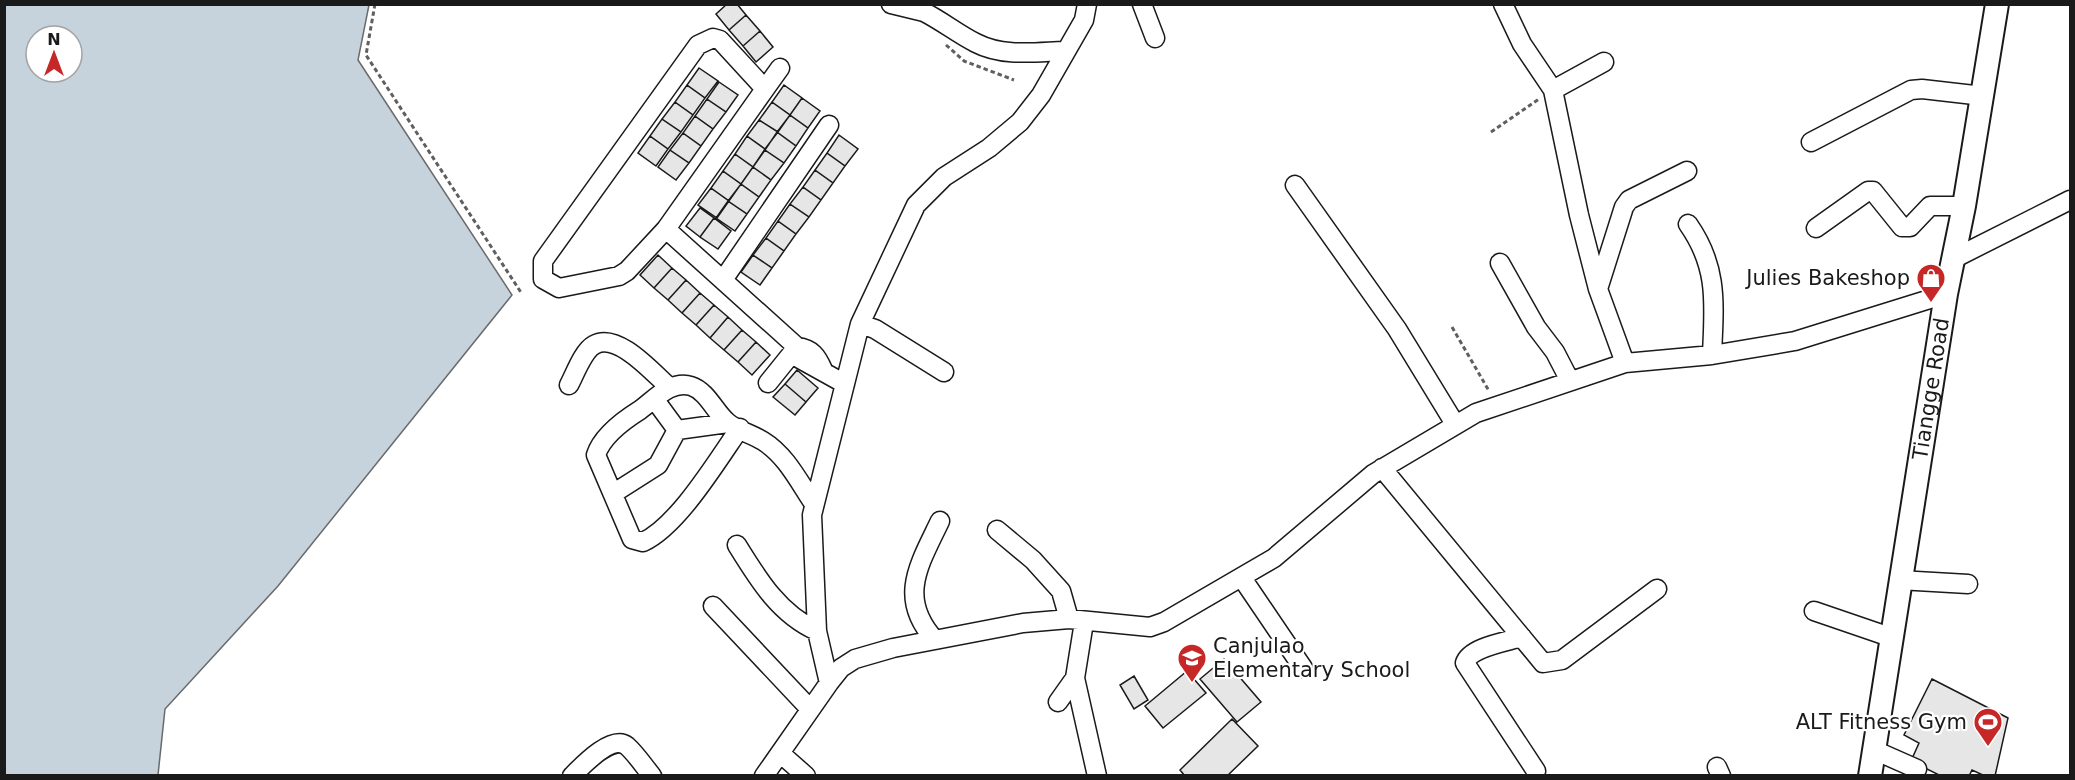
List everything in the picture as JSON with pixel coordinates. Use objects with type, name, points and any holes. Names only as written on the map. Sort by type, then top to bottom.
[{"type":"main road","name":"Tiangge Road","points":[[1869,776],[1946,294],[1964,206],[1997,4]]},
{"type":"street","points":[[891,4],[923,8],[978,44],[995,50],[1024,53],[1064,51]]},
{"type":"street","points":[[829,683],[817,632],[812,515],[860,324],[916,205],[944,177],[989,148],[1020,122],[1041,95],[1064,51],[1084,20],[1087,4]]},
{"type":"street","points":[[1142,4],[1155,38]]},
{"type":"street","points":[[1503,4],[1522,44],[1553,90],[1579,215],[1598,289],[1625,363]]},
{"type":"street","points":[[765,89],[720,40],[713,38],[698,45],[543,261],[543,279],[559,288],[619,276],[666,229],[780,68]]},
{"type":"street","points":[[1553,90],[1604,62]]},
{"type":"street","points":[[1811,142],[1911,90],[1922,89],[1983,96]]},
{"type":"street","points":[[723,280],[829,125]]},
{"type":"street","points":[[1598,289],[1624,207],[1629,200],[1687,171]]},
{"type":"street","points":[[1295,185],[1397,329],[1455,424]]},
{"type":"street","points":[[1816,228],[1868,191],[1874,191],[1902,227],[1910,227],[1930,206],[1964,206]]},
{"type":"street","points":[[1953,259],[2070,200]]},
{"type":"street","points":[[1688,224],[1698,238],[1715,287],[1712,355]]},
{"type":"street","points":[[666,229],[797,347],[809,348],[818,357],[823,370],[845,384]]},
{"type":"street","points":[[1500,263],[1536,327],[1555,352],[1570,381]]},
{"type":"street","points":[[764,776],[829,683],[841,668],[855,659],[935,640],[1023,623],[1077,621],[1150,627],[1164,622],[1274,558],[1382,468],[1455,424],[1498,406],[1625,363],[1712,355],[1795,341],[1946,294]]},
{"type":"street","points":[[860,324],[874,329],[944,372]]},
{"type":"street","points":[[568,385],[588,350],[595,344],[609,342],[626,349],[669,387]]},
{"type":"street","points":[[768,383],[797,347]]},
{"type":"street","points":[[734,426],[694,494],[655,537],[643,542],[633,539],[596,455],[598,447],[625,419],[655,400],[669,387],[690,386],[698,390],[734,426],[775,450],[814,504]]},
{"type":"street","points":[[655,400],[677,430]]},
{"type":"street","points":[[677,430],[734,426]]},
{"type":"street","points":[[614,493],[658,465],[677,430]]},
{"type":"street","points":[[1382,468],[1543,663],[1562,660],[1656,589]]},
{"type":"street","points":[[935,640],[922,626],[915,612],[915,585],[924,555],[940,521]]},
{"type":"street","points":[[997,530],[1033,560],[1061,591],[1077,621],[1075,678],[1097,776]]},
{"type":"street","points":[[737,545],[776,602],[817,632]]},
{"type":"street","points":[[1242,578],[1303,668]]},
{"type":"street","points":[[1899,580],[1968,584]]},
{"type":"street","points":[[713,606],[810,709]]},
{"type":"street","points":[[1814,611],[1890,637]]},
{"type":"street","points":[[1522,637],[1474,653],[1467,658],[1465,663],[1536,771]]},
{"type":"street","points":[[1058,702],[1075,678]]},
{"type":"street","points":[[572,776],[604,747],[618,744],[626,746],[652,776]]},
{"type":"street","points":[[1874,750],[1917,769]]},
{"type":"street","points":[[780,753],[806,776]]},
{"type":"path","points":[[375,4],[366,55],[522,294]]},
{"type":"path","points":[[1491,132],[1553,90]]},
{"type":"path","points":[[1452,327],[1498,406]]},
{"type":"shaded area","points":[[5,4],[369,5],[358,60],[512,295],[278,586],[165,709],[158,775],[5,775]]},
{"type":"building","points":[[727,4],[737,4],[746,15],[729,30],[716,14]]},
{"type":"building","points":[[746,15],[760,31],[743,46],[729,30]]},
{"type":"building","points":[[760,31],[773,47],[756,62],[743,46]]},
{"type":"building","points":[[699,68],[718,81],[705,98],[687,85]]},
{"type":"building","points":[[719,82],[738,95],[726,112],[707,99]]},
{"type":"building","points":[[687,85],[705,98],[693,115],[675,102]]},
{"type":"building","points":[[784,85],[802,98],[790,115],[772,102]]},
{"type":"building","points":[[802,98],[820,111],[808,128],[790,115]]},
{"type":"building","points":[[707,99],[726,112],[713,129],[695,116]]},
{"type":"building","points":[[675,102],[693,115],[681,132],[662,119]]},
{"type":"building","points":[[772,102],[790,115],[778,132],[759,120]]},
{"type":"building","points":[[790,115],[808,128],[796,146],[777,132]]},
{"type":"building","points":[[695,116],[713,129],[701,146],[683,133]]},
{"type":"building","points":[[662,119],[681,132],[668,149],[650,136]]},
{"type":"building","points":[[759,120],[778,132],[765,149],[747,136]]},
{"type":"building","points":[[777,132],[796,146],[784,163],[765,150]]},
{"type":"building","points":[[683,133],[701,146],[689,163],[670,150]]},
{"type":"building","points":[[839,135],[858,149],[845,166],[827,153]]},
{"type":"building","points":[[650,136],[668,149],[656,166],[638,153]]},
{"type":"building","points":[[747,136],[765,149],[753,167],[735,154]]},
{"type":"building","points":[[670,150],[689,163],[676,180],[658,167]]},
{"type":"building","points":[[765,150],[784,163],[771,180],[753,167]]},
{"type":"building","points":[[827,153],[845,166],[833,183],[815,170]]},
{"type":"building","points":[[735,154],[753,167],[741,184],[723,171]]},
{"type":"building","points":[[753,167],[771,180],[759,197],[741,184]]},
{"type":"building","points":[[815,170],[833,183],[821,200],[803,187]]},
{"type":"building","points":[[723,171],[741,184],[729,201],[711,188]]},
{"type":"building","points":[[741,184],[759,197],[747,214],[728,201]]},
{"type":"building","points":[[803,187],[821,200],[809,217],[790,204]]},
{"type":"building","points":[[711,188],[729,201],[717,218],[698,205]]},
{"type":"building","points":[[728,201],[747,214],[735,231],[716,218]]},
{"type":"building","points":[[790,204],[809,217],[796,234],[778,221]]},
{"type":"building","points":[[700,208],[714,218],[700,237],[686,226]]},
{"type":"building","points":[[714,218],[731,231],[718,249],[700,237]]},
{"type":"building","points":[[778,221],[796,234],[784,251],[766,238]]},
{"type":"building","points":[[766,238],[784,251],[772,268],[753,255]]},
{"type":"building","points":[[658,255],[672,268],[654,288],[640,275]]},
{"type":"building","points":[[753,255],[772,268],[760,285],[741,272]]},
{"type":"building","points":[[672,268],[686,280],[668,300],[654,288]]},
{"type":"building","points":[[686,280],[700,293],[682,313],[668,300]]},
{"type":"building","points":[[700,293],[714,305],[696,325],[682,313]]},
{"type":"building","points":[[714,305],[728,317],[710,338],[696,325]]},
{"type":"building","points":[[728,317],[742,330],[724,350],[710,338]]},
{"type":"building","points":[[742,330],[756,342],[738,362],[724,350]]},
{"type":"building","points":[[756,342],[770,355],[752,375],[738,362]]},
{"type":"building","points":[[797,370],[818,388],[806,402],[785,384]]},
{"type":"building","points":[[785,384],[806,402],[795,415],[773,397]]},
{"type":"building","points":[[1224,659],[1261,702],[1237,722],[1200,679]]},
{"type":"building","points":[[1187,671],[1206,693],[1163,728],[1145,706]]},
{"type":"building","points":[[1134,676],[1148,700],[1134,709],[1120,685]]},
{"type":"building","points":[[1932,679],[2008,718],[1995,776],[1985,776],[1972,770],[1969,776],[1941,776],[1911,761],[1919,743],[1904,735]]},
{"type":"building","points":[[1232,719],[1258,746],[1227,776],[1185,776],[1180,770]]},
{"type":"place","name":"Julies Bakeshop","points":[[1931,304]]},
{"type":"place","name":"Canjulao Elementary School","points":[[1192,684]]},
{"type":"place","name":"ALT Fitness Gym","points":[[1988,748]]}]
